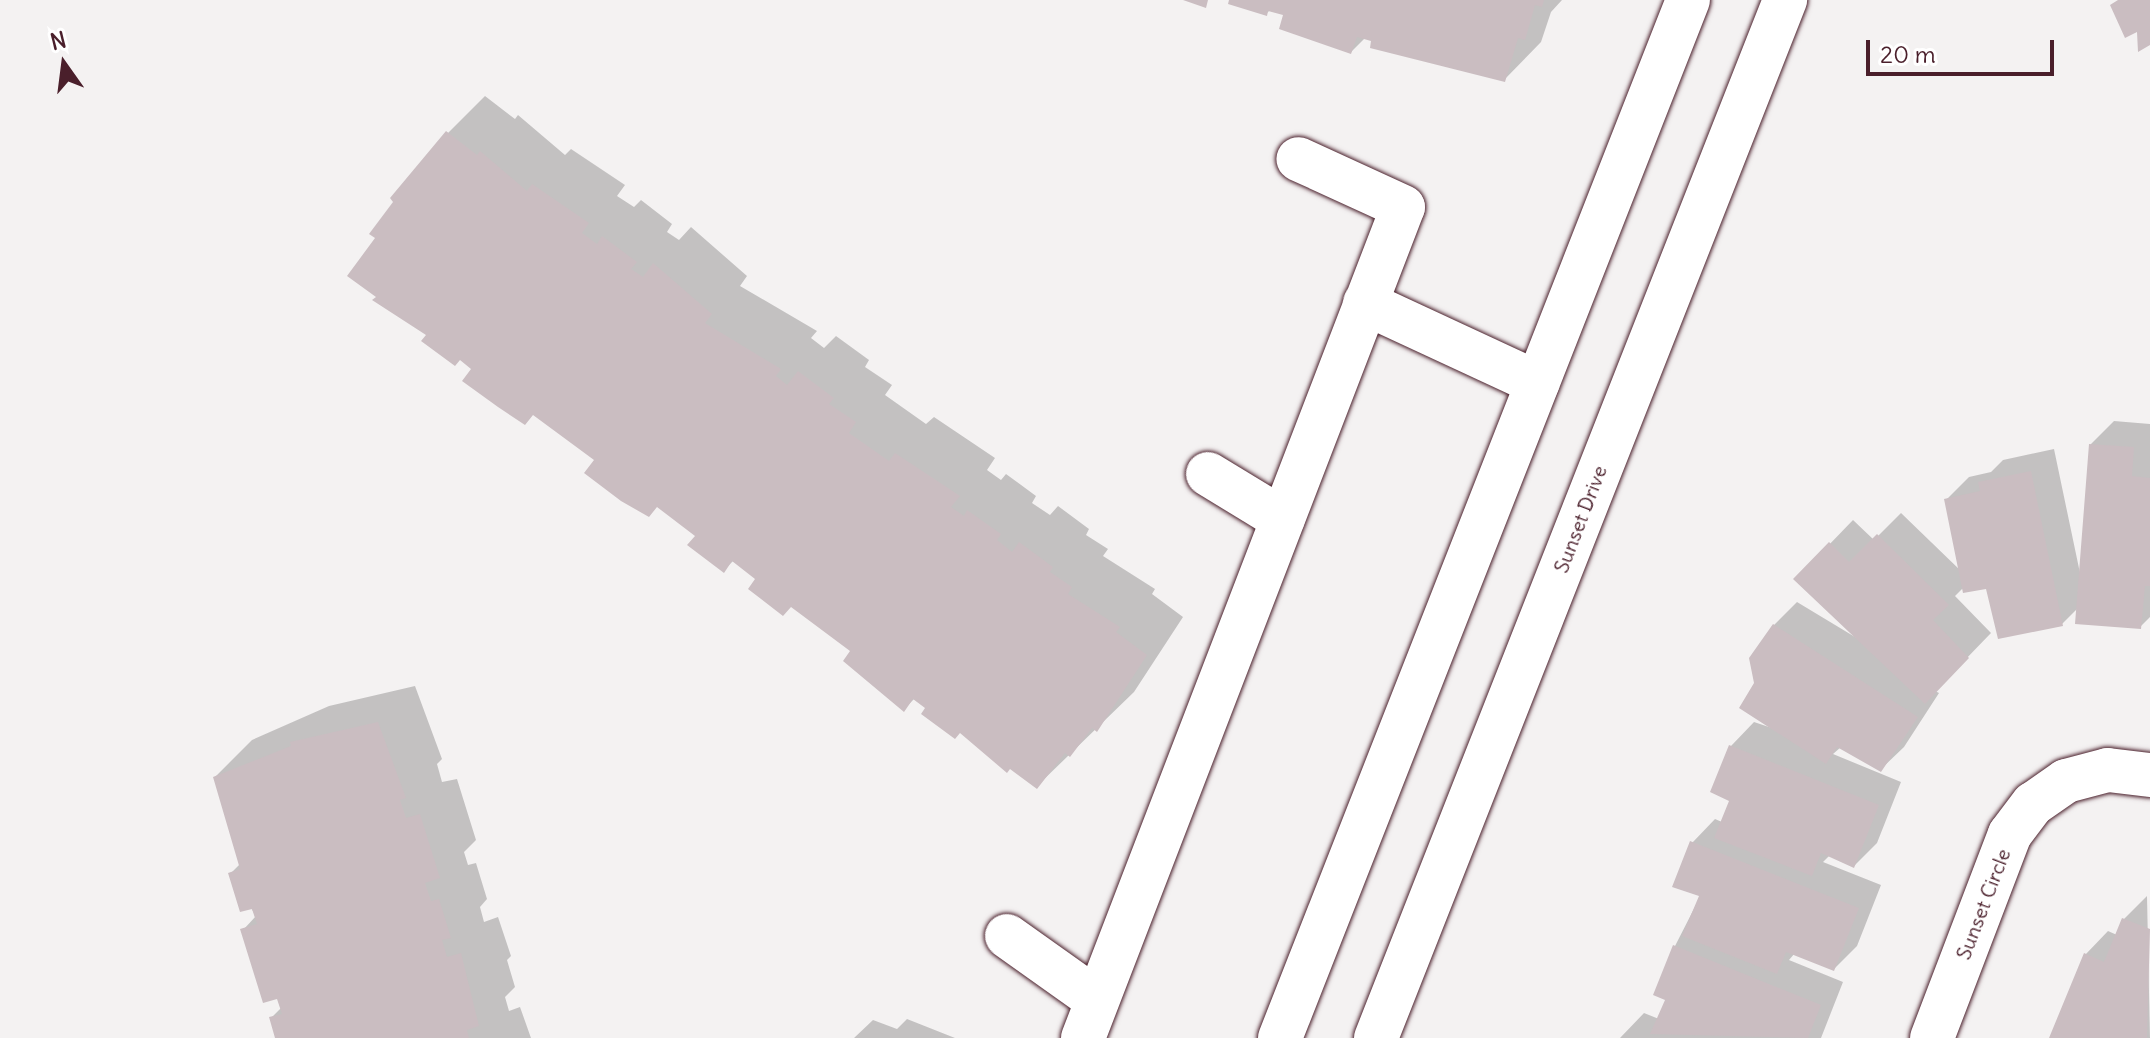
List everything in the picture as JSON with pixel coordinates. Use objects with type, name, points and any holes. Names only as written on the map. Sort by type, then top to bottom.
[{"type":"street","points":[[1280,1038],[1688,0]]},
{"type":"street","name":"Sunset Drive","points":[[1376,1038],[1785,0]]},
{"type":"street","points":[[1007,936],[1090,1019],[1403,207],[1298,159]]},
{"type":"street","points":[[1365,303],[1537,383]]},
{"type":"street","points":[[1208,474],[1282,519]]},
{"type":"street","name":"Sunset Circle","points":[[1932,1038],[2010,834],[2033,804],[2066,781],[2108,770],[2150,775]]},
{"type":"building","points":[[1183,0],[1208,0],[1206,8]]},
{"type":"building","points":[[1229,0],[1544,0],[1542,7],[1535,5],[1525,40],[1518,38],[1505,82],[1370,48],[1371,41],[1357,37],[1351,54],[1279,29],[1283,15],[1268,11],[1267,16],[1228,4]]},
{"type":"building","points":[[2118,0],[2150,0],[2150,45],[2138,52],[2137,32],[2125,38],[2110,5]]},
{"type":"building","points":[[446,131],[477,155],[480,151],[527,191],[532,184],[589,223],[582,233],[597,244],[602,236],[637,262],[631,269],[643,277],[653,263],[712,314],[705,323],[781,369],[776,376],[787,385],[798,371],[834,398],[829,404],[856,422],[849,433],[889,461],[895,453],[960,496],[951,507],[964,516],[967,510],[1001,534],[997,540],[1012,552],[1019,542],[1053,567],[1050,572],[1072,587],[1068,594],[1120,627],[1116,632],[1147,655],[1097,732],[1092,728],[1070,757],[1065,753],[1037,789],[1010,769],[1007,773],[960,733],[955,739],[921,714],[925,708],[913,699],[904,712],[843,661],[850,651],[791,607],[783,616],[748,589],[755,579],[732,561],[724,573],[687,545],[695,536],[657,507],[649,517],[621,501],[584,473],[594,460],[533,415],[525,425],[498,407],[462,381],[471,369],[460,360],[455,366],[421,341],[426,335],[372,300],[376,297],[347,276],[375,238],[369,234],[393,202],[390,198]]},
{"type":"building","points":[[2089,444],[2134,447],[2132,476],[2150,478],[2150,586],[2145,586],[2141,629],[2075,624]]},
{"type":"building","points":[[2031,471],[2063,626],[1998,639],[1986,589],[1963,593],[1944,499],[1980,491],[1978,482]]},
{"type":"building","points":[[1877,534],[1949,605],[1933,620],[1969,658],[1925,704],[1793,579],[1829,542],[1849,562]]},
{"type":"building","points":[[1773,624],[1918,717],[1881,772],[1837,747],[1826,764],[1739,708],[1754,683],[1749,658]]},
{"type":"building","points":[[378,722],[406,798],[400,800],[406,818],[420,814],[440,878],[425,883],[431,901],[439,899],[451,938],[442,940],[447,957],[461,953],[479,1026],[467,1030],[469,1038],[275,1038],[269,1017],[282,1014],[277,999],[263,1003],[240,929],[257,924],[252,909],[240,912],[228,873],[240,869],[213,777],[291,746],[290,742]]},
{"type":"building","points":[[1729,745],[1879,805],[1854,868],[1821,853],[1812,876],[1714,838],[1729,801],[1710,792]]},
{"type":"building","points":[[1690,841],[1859,908],[1834,971],[1786,952],[1777,974],[1682,936],[1699,896],[1672,887]]},
{"type":"building","points":[[2122,918],[2150,929],[2147,1038],[2049,1038],[2084,953],[2104,962]]},
{"type":"building","points":[[1673,945],[1821,1005],[1808,1038],[1650,1034],[1665,1000],[1653,995]]}]
